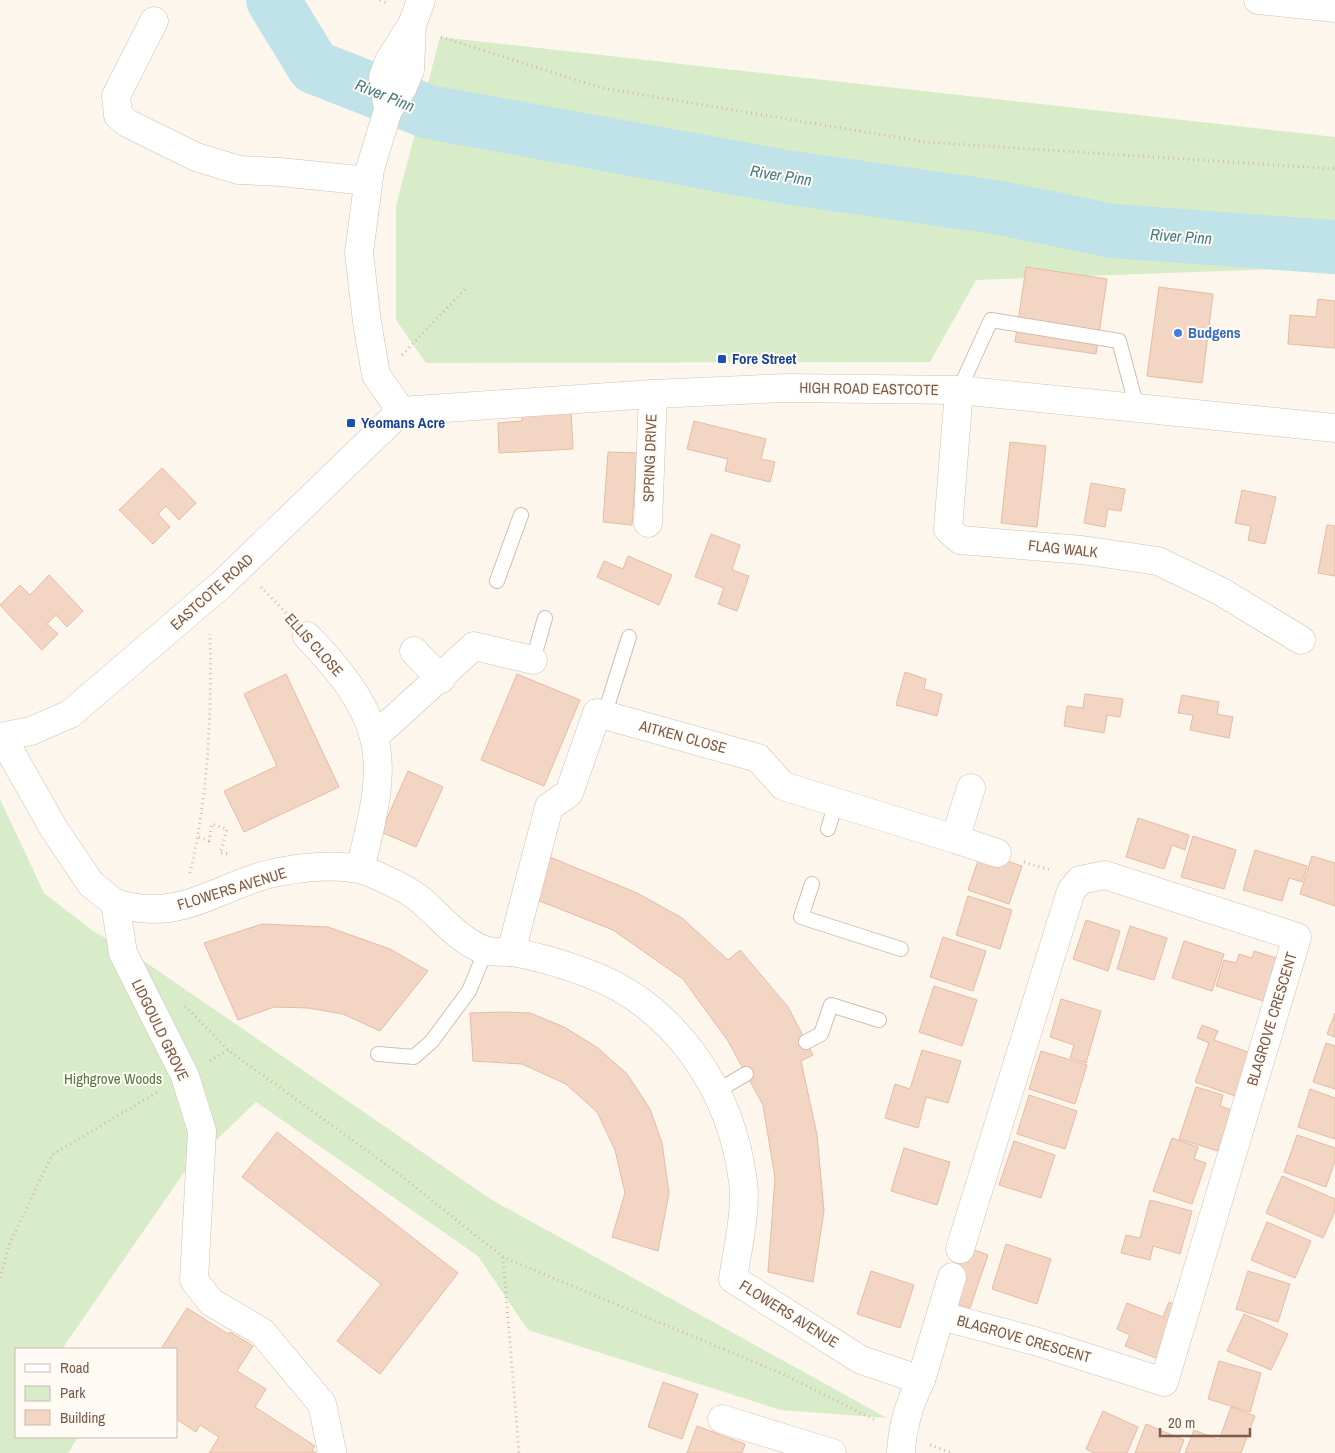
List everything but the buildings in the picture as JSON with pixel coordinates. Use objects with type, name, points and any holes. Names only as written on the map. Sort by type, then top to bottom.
[{"type":"street","points":[[1258,0],[1335,8]]},
{"type":"street","points":[[401,411],[376,375],[366,322],[358,253],[368,181],[390,95],[410,70],[416,12]]},
{"type":"street","points":[[154,21],[116,96],[118,115],[126,123],[196,157],[239,170],[368,181]]},
{"type":"street","name":"HIGH ROAD EASTCOTE","points":[[401,411],[653,394],[786,388],[959,390],[1335,428]]},
{"type":"street","name":"FLAG WALK","points":[[959,390],[948,529],[960,540],[1082,550],[1158,561],[1220,591],[1301,640]]},
{"type":"street","name":"SPRING DRIVE","points":[[648,523],[653,394]]},
{"type":"street","name":"EASTCOTE ROAD","points":[[1,737],[31,731],[70,714],[222,584],[401,411]]},
{"type":"street","name":"ELLIS CLOSE","points":[[307,636],[345,680],[364,710],[374,737],[377,787],[360,869]]},
{"type":"street","points":[[374,737],[441,679],[477,639],[533,660]]},
{"type":"street","points":[[414,651],[441,679]]},
{"type":"street","points":[[499,951],[549,807],[569,793],[596,713],[604,716]]},
{"type":"street","name":"AITKEN CLOSE","points":[[604,716],[758,758],[783,786],[997,853]]},
{"type":"street","points":[[1,737],[54,829],[91,884],[115,904]]},
{"type":"street","points":[[954,839],[971,788]]},
{"type":"street","name":"FLOWERS AVENUE","points":[[115,904],[155,911],[183,906],[283,871],[360,869],[388,881],[420,900],[462,938],[499,951],[550,960],[589,974],[627,991],[659,1017],[698,1060],[717,1091],[730,1123],[743,1184],[740,1231],[733,1279],[861,1360],[921,1380]]},
{"type":"street","name":"BLAGROVE CRESCENT","points":[[941,1316],[1035,1341],[1164,1382],[1297,937],[1105,875],[1080,880]]},
{"type":"street","points":[[960,1249],[1071,891],[1080,880]]},
{"type":"street","name":"LIDGOULD GROVE","points":[[115,904],[122,953],[184,1076],[202,1131],[194,1280],[211,1302],[262,1332],[322,1404],[331,1453]]},
{"type":"street","name":"BLAGROVE CRESCENT","points":[[921,1380],[952,1277]]},
{"type":"street","points":[[902,1443],[909,1404],[921,1380]]},
{"type":"street","points":[[722,1419],[832,1453]]},
{"type":"lane","points":[[959,390],[991,320],[1119,341],[1137,408]]},
{"type":"lane","points":[[498,581],[521,515]]},
{"type":"lane","points":[[533,660],[545,618]]},
{"type":"lane","points":[[604,716],[629,637]]},
{"type":"lane","points":[[828,830],[836,802]]},
{"type":"lane","points":[[812,884],[801,917],[902,949]]},
{"type":"lane","points":[[378,1054],[414,1057],[432,1041],[499,951]]},
{"type":"lane","points":[[806,1042],[822,1034],[831,1005],[879,1020]]},
{"type":"lane","points":[[717,1091],[746,1074]]},
{"type":"path","points":[[416,12],[440,37],[602,88],[925,142],[1335,169]]},
{"type":"path","points":[[404,363],[400,356],[466,288]]},
{"type":"path","name":"ELLIS CLOSE","points":[[256,582],[307,636]]},
{"type":"path","points":[[183,906],[199,837],[212,682],[210,634],[215,627]]},
{"type":"path","points":[[199,837],[209,841],[212,824],[226,829],[220,852],[240,856],[254,880]]},
{"type":"path","points":[[997,853],[1080,880]]},
{"type":"path","points":[[181,1000],[186,1008],[228,1050],[395,1171],[503,1257],[782,1374],[902,1443],[952,1453]]},
{"type":"path","points":[[0,1278],[9,1246],[52,1155],[184,1076]]},
{"type":"path","points":[[503,1257],[518,1453]]},
{"type":"green space","points":[[440,37],[1335,137],[1335,267],[976,280],[930,362],[426,363],[396,320],[396,206]]},
{"type":"green space","name":"Highgrove Woods","points":[[0,799],[44,893],[93,931],[138,957],[492,1200],[887,1418],[781,1410],[528,1330],[478,1256],[256,1102],[187,1168],[63,1348],[15,1348],[15,1438],[77,1438],[68,1453],[0,1453]]},
{"type":"waterway","name":"River Pinn","points":[[273,0],[314,67],[429,112],[786,177],[995,207],[1113,231],[1335,247]]},
{"type":"place","name":"Budgens","points":[[1178,333]]},
{"type":"place","name":"Fore Street","points":[[722,359]]},
{"type":"place","name":"Yeomans Acre","points":[[351,423]]}]
